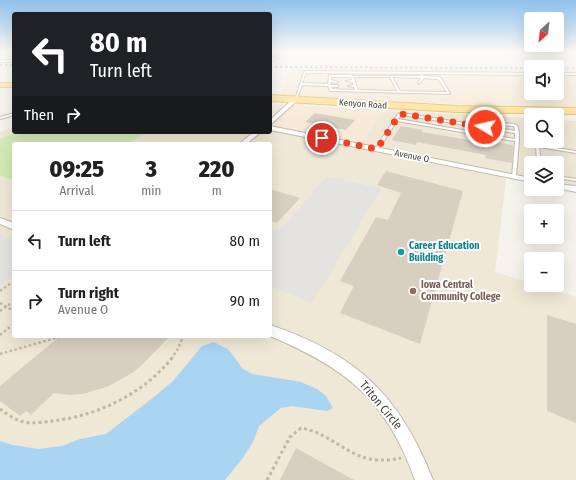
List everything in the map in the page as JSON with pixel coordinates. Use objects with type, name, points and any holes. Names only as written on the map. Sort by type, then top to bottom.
[{"type":"main road","points":[[0,84],[12,85]]},
{"type":"main road","name":"Kenyon Road","points":[[272,98],[524,113]]},
{"type":"main road","name":"Kenyon Road","points":[[457,109],[576,111]]},
{"type":"main road","points":[[564,115],[576,116]]},
{"type":"street","points":[[0,88],[12,85]]},
{"type":"street","points":[[272,121],[296,99]]},
{"type":"street","name":"Avenue O","points":[[272,128],[524,179]]},
{"type":"street","points":[[245,142],[255,134]]},
{"type":"street","points":[[564,187],[576,189]]},
{"type":"street","points":[[0,221],[12,226]]},
{"type":"street","name":"Triton Circle","points":[[272,331],[323,354],[350,370],[371,390],[403,431],[416,455],[424,480]]},
{"type":"lane","points":[[296,99],[305,73]]},
{"type":"lane","points":[[351,73],[357,91]]},
{"type":"lane","points":[[419,73],[423,77]]},
{"type":"lane","points":[[464,73],[524,74]]},
{"type":"lane","points":[[564,74],[576,75]]},
{"type":"lane","points":[[330,76],[354,81],[348,82],[391,77],[438,78],[449,93],[331,90],[329,83],[330,76]]},
{"type":"lane","points":[[391,77],[399,92]]},
{"type":"lane","points":[[419,83],[423,77]]},
{"type":"lane","points":[[301,84],[337,83],[329,83]]},
{"type":"lane","points":[[0,114],[7,116]]},
{"type":"lane","points":[[377,149],[399,115],[408,114],[517,132]]},
{"type":"lane","points":[[0,118],[12,115]]},
{"type":"lane","points":[[396,120],[517,140]]},
{"type":"lane","points":[[485,127],[486,123],[490,122],[516,126],[517,140],[514,177]]},
{"type":"lane","points":[[538,156],[537,146],[576,152]]},
{"type":"lane","points":[[564,178],[576,180]]},
{"type":"path","points":[[0,291],[12,282]]},
{"type":"path","points":[[0,311],[12,302]]},
{"type":"path","points":[[0,303],[12,310]]},
{"type":"path","points":[[0,335],[12,326]]},
{"type":"path","points":[[0,354],[52,338]]},
{"type":"path","points":[[0,409],[24,422],[39,422],[66,420],[106,408],[126,398],[162,370],[174,355],[182,338]]},
{"type":"path","points":[[268,480],[290,437],[301,428],[312,429],[330,437],[348,451],[365,459],[381,461],[416,455]]},
{"type":"shaded area","points":[[288,73],[524,73],[524,100],[564,100],[564,73],[576,73],[576,107],[536,108],[281,95]]},
{"type":"shaded area","points":[[280,104],[385,110],[361,144],[272,125],[272,113]]},
{"type":"shaded area","name":"Iowa Central Community College","points":[[385,110],[524,118],[524,148],[564,148],[564,120],[576,121],[576,186],[564,184],[564,156],[524,156],[524,177],[507,173],[495,272],[524,281],[524,292],[560,292],[576,297],[576,480],[0,480],[0,132],[12,127],[12,134],[272,134],[272,125],[361,144]]},
{"type":"shaded area","points":[[327,176],[381,189],[312,303],[272,287],[272,228],[280,230]]},
{"type":"shaded area","points":[[0,234],[12,240],[12,277],[0,286]]},
{"type":"green space","points":[[12,134],[144,134],[130,142],[12,142],[12,180],[0,175],[0,139]]},
{"type":"water","points":[[214,342],[229,350],[243,369],[253,374],[301,382],[317,389],[326,396],[333,408],[327,411],[291,406],[281,408],[259,426],[253,442],[242,459],[225,480],[0,480],[0,441],[13,445],[38,449],[62,446],[80,439],[106,434],[173,381],[202,346]]},
{"type":"building","points":[[315,113],[355,120],[346,130],[305,122]]},
{"type":"building","points":[[401,126],[423,130],[422,132],[487,143],[488,141],[513,145],[512,163],[485,158],[486,155],[417,142],[416,145],[392,140]]},
{"type":"building","name":"Career Education Building","points":[[386,171],[463,191],[420,344],[340,313],[354,286],[340,281],[376,217],[388,220],[401,193],[377,185]]},
{"type":"building","points":[[272,190],[300,198],[277,223],[272,222]]},
{"type":"building","points":[[547,315],[576,324],[576,423],[547,411]]},
{"type":"building","points":[[58,338],[168,338],[142,365],[132,373],[109,386],[83,394],[69,395],[54,393],[31,415],[26,411],[20,416],[0,401],[0,386]]},
{"type":"building","points":[[296,448],[354,480],[280,480]]},
{"type":"place","name":"Career Education Building","points":[[401,252]]},
{"type":"place","name":"Iowa Central Community College","points":[[413,291]]},
{"type":"route","points":[[322,138],[377,149],[399,115],[402,114],[485,127]]}]
